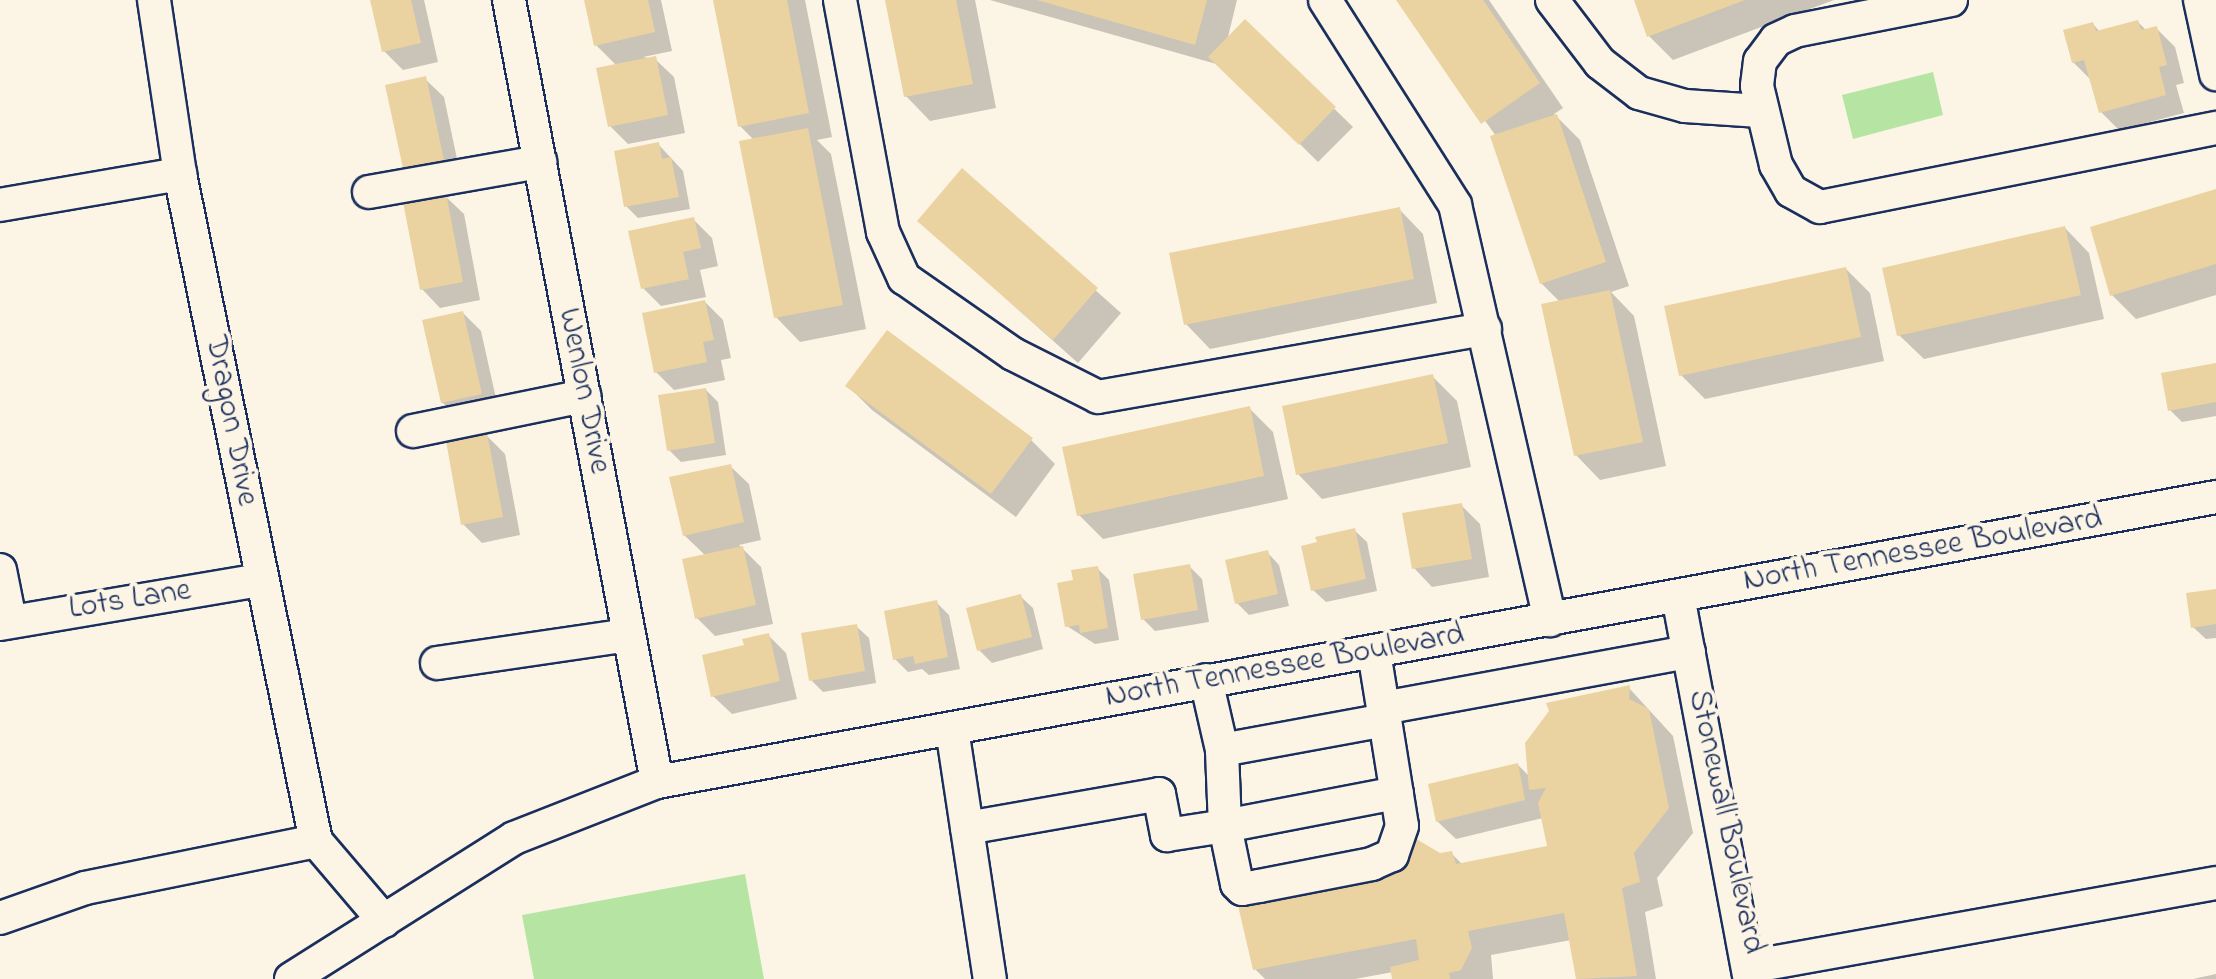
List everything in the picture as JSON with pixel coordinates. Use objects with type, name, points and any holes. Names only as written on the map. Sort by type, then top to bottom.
[{"type":"street","name":"Dragon Drive","points":[[154,0],[180,174],[316,841]]},
{"type":"street","name":"Wenlon Drive","points":[[509,0],[657,782]]},
{"type":"street","points":[[840,0],[883,232],[904,278],[1013,354],[1098,397],[1485,329]]},
{"type":"street","points":[[1325,0],[1455,205],[1550,620]]},
{"type":"street","points":[[1552,0],[1600,63],[1639,93],[1685,106],[1760,111]]},
{"type":"street","points":[[1951,0],[1795,31],[1776,40],[1760,61],[1760,111],[1776,165],[1791,191],[1820,207],[2216,128]]},
{"type":"street","points":[[2200,0],[2216,74]]},
{"type":"street","points":[[369,192],[540,162]]},
{"type":"street","points":[[0,205],[180,174]]},
{"type":"street","points":[[413,431],[584,396]]},
{"type":"street","name":"North Tennessee Boulevard","points":[[291,979],[514,838],[657,782],[2216,497]]},
{"type":"street","points":[[0,570],[5,622]]},
{"type":"street","name":"Lots Lane","points":[[5,622],[261,580]]},
{"type":"street","name":"Stonewall Boulevard","points":[[1678,596],[1749,973],[2216,883]]},
{"type":"street","points":[[437,663],[629,635]]},
{"type":"street","points":[[1206,680],[1222,750],[1225,826],[1237,884],[1242,889],[1372,864],[1392,855],[1402,826],[1374,652]]},
{"type":"street","points":[[1222,750],[1689,652]]},
{"type":"street","points":[[952,729],[990,979]]},
{"type":"street","points":[[967,828],[1159,794],[1167,835],[1397,793]]},
{"type":"street","points":[[0,918],[85,888],[316,841],[384,921]]},
{"type":"green space","points":[[1933,72],[1943,115],[1853,139],[1842,95]]},
{"type":"green space","points":[[745,874],[764,979],[534,979],[522,915]]},
{"type":"building","points":[[370,0],[411,0],[421,43],[382,52]]},
{"type":"building","points":[[584,0],[648,0],[655,32],[594,46]]},
{"type":"building","points":[[713,0],[787,0],[809,113],[738,127]]},
{"type":"building","points":[[885,0],[956,0],[973,84],[904,97]]},
{"type":"building","points":[[1037,0],[1207,0],[1195,45]]},
{"type":"building","points":[[1396,0],[1483,0],[1540,83],[1481,124]]},
{"type":"building","points":[[1634,0],[1745,0],[1647,37]]},
{"type":"building","points":[[1245,19],[1336,107],[1299,145],[1208,57]]},
{"type":"building","points":[[2138,20],[2141,30],[2157,26],[2167,65],[2159,67],[2166,95],[2099,113],[2084,60],[2072,63],[2063,30],[2093,22],[2096,31]]},
{"type":"building","points":[[656,56],[668,115],[608,127],[596,68]]},
{"type":"building","points":[[426,76],[444,160],[403,168],[385,85]]},
{"type":"building","points":[[1557,114],[1606,262],[1540,284],[1490,136]]},
{"type":"building","points":[[808,128],[843,305],[774,318],[739,141]]},
{"type":"building","points":[[659,142],[662,159],[671,157],[679,197],[624,207],[614,151]]},
{"type":"building","points":[[962,168],[1098,288],[1053,340],[917,221]]},
{"type":"building","points":[[2216,189],[2216,264],[2110,296],[2090,227]]},
{"type":"building","points":[[446,193],[463,282],[420,290],[403,202]]},
{"type":"building","points":[[1400,207],[1414,279],[1184,325],[1169,253]]},
{"type":"building","points":[[694,217],[701,248],[683,252],[689,279],[641,289],[628,231]]},
{"type":"building","points":[[2065,226],[2081,295],[1897,336],[1882,268]]},
{"type":"building","points":[[1846,267],[1861,337],[1679,376],[1664,306]]},
{"type":"building","points":[[1610,290],[1643,442],[1574,456],[1541,304]]},
{"type":"building","points":[[705,300],[714,340],[703,342],[707,362],[654,373],[642,313]]},
{"type":"building","points":[[463,311],[482,394],[441,403],[422,320]]},
{"type":"building","points":[[887,330],[1033,438],[991,494],[845,386]]},
{"type":"building","points":[[2216,363],[2216,402],[2168,411],[2161,373]]},
{"type":"building","points":[[1433,374],[1448,443],[1296,475],[1282,406]]},
{"type":"building","points":[[706,388],[715,443],[667,451],[658,395]]},
{"type":"building","points":[[1250,406],[1264,476],[1077,516],[1062,447]]},
{"type":"building","points":[[487,433],[503,517],[461,525],[446,441]]},
{"type":"building","points":[[731,464],[744,522],[683,536],[669,477]]},
{"type":"building","points":[[1462,503],[1472,559],[1412,569],[1402,513]]},
{"type":"building","points":[[1355,528],[1366,579],[1311,591],[1301,546],[1317,542],[1315,537]]},
{"type":"building","points":[[743,546],[756,605],[695,619],[682,559]]},
{"type":"building","points":[[1268,550],[1278,594],[1235,604],[1225,560]]},
{"type":"building","points":[[1190,564],[1198,610],[1141,620],[1133,574]]},
{"type":"building","points":[[1098,566],[1108,628],[1080,633],[1079,625],[1065,627],[1057,583],[1073,580],[1071,570]]},
{"type":"building","points":[[2216,589],[2216,624],[2191,628],[2186,593]]},
{"type":"building","points":[[1021,594],[1032,637],[977,651],[966,608]]},
{"type":"building","points":[[937,600],[948,657],[915,664],[913,656],[893,660],[884,611]]},
{"type":"building","points":[[857,624],[865,671],[809,681],[801,633]]},
{"type":"building","points":[[769,633],[780,681],[711,697],[702,655],[744,645],[742,639]]},
{"type":"building","points":[[1630,685],[1629,699],[1649,709],[1669,808],[1634,853],[1640,882],[1622,888],[1637,976],[1576,979],[1564,913],[1468,931],[1472,948],[1461,970],[1449,973],[1450,979],[1392,979],[1390,967],[1419,960],[1416,939],[1253,970],[1236,897],[1413,837],[1440,853],[1452,851],[1456,864],[1547,846],[1538,803],[1546,788],[1529,790],[1525,743],[1549,711],[1546,703]]},
{"type":"building","points":[[1518,763],[1525,800],[1436,822],[1428,784]]}]
